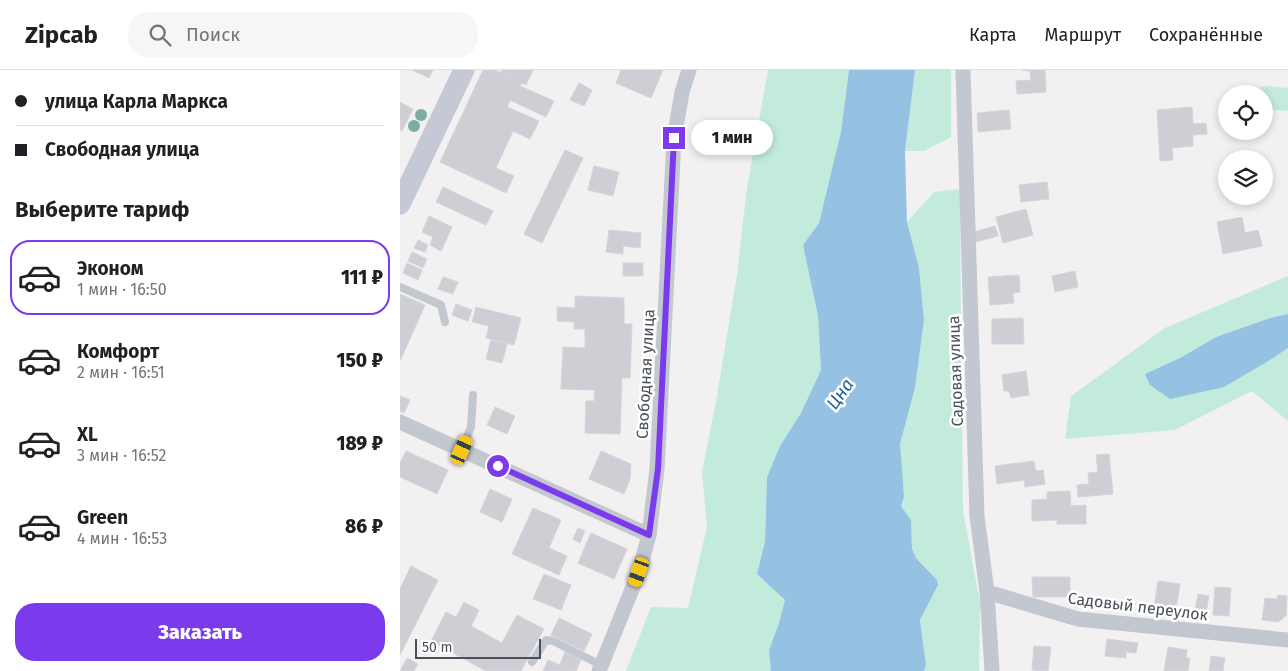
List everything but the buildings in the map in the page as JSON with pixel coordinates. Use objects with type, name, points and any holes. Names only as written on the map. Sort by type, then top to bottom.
[{"type":"street","points":[[400,204],[464,70]]},
{"type":"street","name":"Свободная улица","points":[[600,668],[639,572],[649,535],[658,469],[674,138],[682,92],[689,70]]},
{"type":"street","name":"Садовая улица","points":[[964,70],[977,516],[987,592],[992,671]]},
{"type":"street","points":[[400,422],[649,535]]},
{"type":"street","name":"Садовый переулок","points":[[987,592],[1078,619],[1288,640]]},
{"type":"lane","points":[[400,287],[440,305],[445,322]]},
{"type":"lane","points":[[462,450],[471,427],[473,395]]},
{"type":"lane","points":[[532,662],[546,640],[553,641],[600,668]]},
{"type":"green space","points":[[768,70],[849,70],[841,132],[819,223],[803,245],[818,316],[821,370],[801,413],[780,446],[767,477],[765,541],[757,574],[785,600],[769,650],[771,671],[626,671],[651,607],[688,608],[707,527],[702,472],[737,275],[747,188]]},
{"type":"green space","points":[[915,70],[951,70],[951,137],[924,151],[905,151]]},
{"type":"green space","points":[[1273,87],[1288,88],[1288,111],[1273,110]]},
{"type":"green space","points":[[961,189],[963,511],[980,603],[979,671],[924,671],[926,665],[920,620],[938,585],[937,580],[916,558],[912,549],[911,520],[901,506],[900,444],[915,388],[924,320],[919,268],[907,222],[934,192]]},
{"type":"green space","points":[[1288,276],[1288,314],[1270,318],[1216,337],[1180,358],[1146,374],[1270,360],[1288,348],[1288,421],[1252,391],[1175,430],[1065,439],[1071,396],[1165,328]]},
{"type":"water","name":"Цна","points":[[849,70],[915,70],[905,151],[907,222],[919,268],[924,320],[915,388],[900,444],[904,497],[901,506],[911,520],[912,549],[916,558],[937,580],[938,585],[920,620],[926,665],[924,671],[771,671],[769,650],[785,600],[757,574],[765,541],[767,477],[780,446],[801,413],[821,370],[818,316],[803,245],[819,223],[841,132]]},
{"type":"water","points":[[1288,314],[1288,348],[1224,387],[1170,399],[1150,385],[1145,374],[1180,358],[1216,337],[1270,318]]},
{"type":"route","points":[[498,466],[649,535],[658,469],[674,138]]}]
